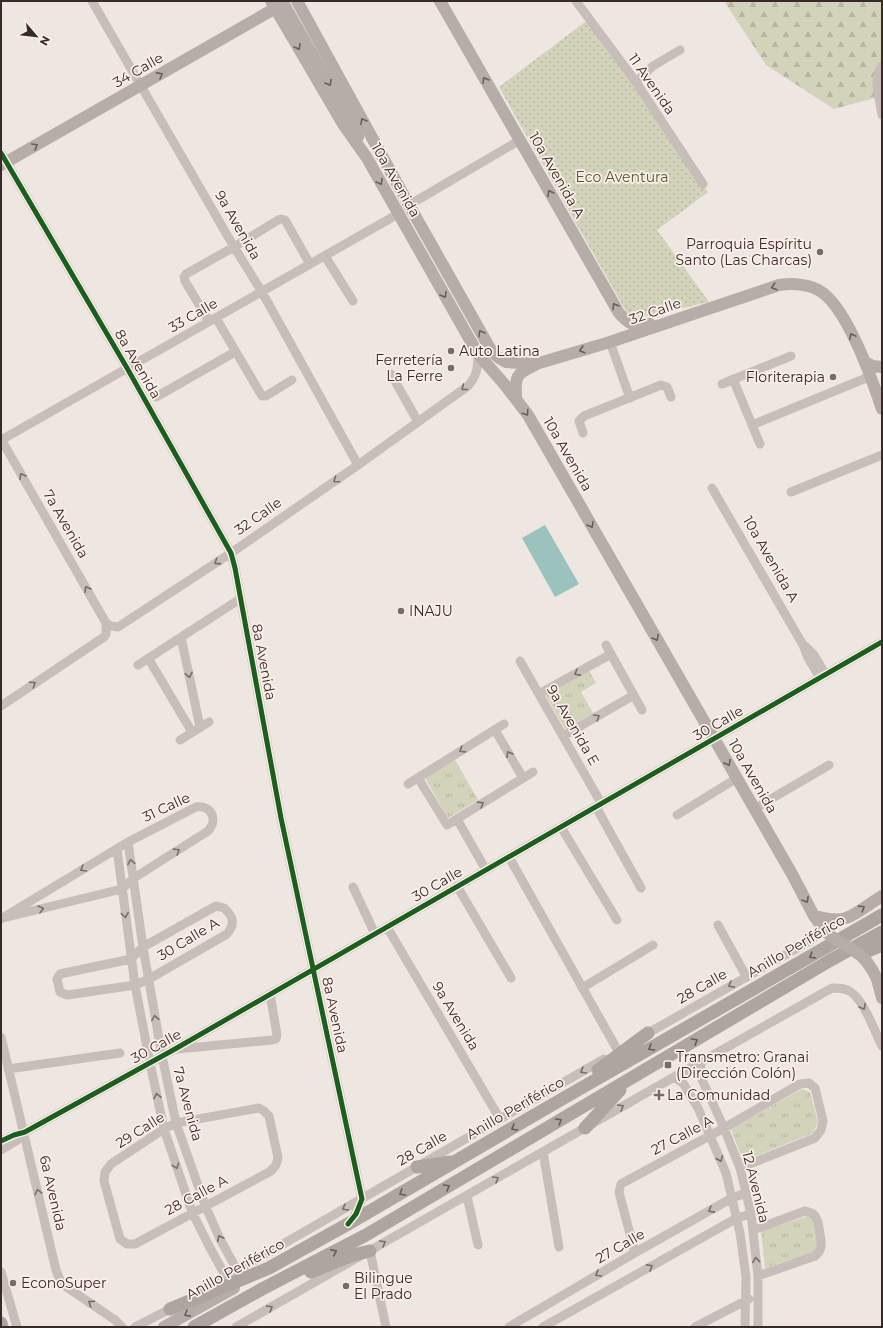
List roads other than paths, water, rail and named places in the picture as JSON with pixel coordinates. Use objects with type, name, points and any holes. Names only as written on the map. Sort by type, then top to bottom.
[{"type":"highway","name":"Anillo Periférico","points":[[269,1268],[348,1224],[882,915]]},
{"type":"highway","points":[[194,1327],[262,1289],[366,1235],[829,961],[882,932]]},
{"type":"highway","points":[[857,952],[868,950],[882,944]]},
{"type":"highway","points":[[550,1106],[648,1033]]},
{"type":"highway","points":[[585,1128],[631,1079]]},
{"type":"highway","points":[[417,1167],[457,1161]]},
{"type":"highway","points":[[262,1289],[282,1284],[353,1255],[370,1251]]},
{"type":"highway","points":[[170,1309],[269,1268]]},
{"type":"highway","points":[[1,1323],[2,1327]]},
{"type":"main road","name":"34 Calle","points":[[3,160],[142,85],[276,4],[289,1]]},
{"type":"main road","name":"10a Avenida","points":[[297,1],[492,352],[506,362]]},
{"type":"main road","name":"10a Avenida A","points":[[440,1],[624,319],[635,325],[673,321]]},
{"type":"main road","name":"10a Avenida","points":[[276,4],[290,33],[343,124],[367,158],[478,354],[528,414],[820,924]]},
{"type":"main road","points":[[276,4],[350,120],[367,158]]},
{"type":"main road","points":[[290,33],[288,28],[293,18],[299,16],[309,21]]},
{"type":"main road","points":[[398,214],[405,214],[430,242]]},
{"type":"main road","name":"32 Calle","points":[[506,362],[536,364],[610,342],[779,285],[789,283],[812,288],[822,293],[836,308],[845,321],[865,362]]},
{"type":"main road","points":[[865,362],[873,366],[882,367]]},
{"type":"main road","points":[[865,362],[882,409]]},
{"type":"main road","points":[[516,399],[516,381],[518,376],[523,371],[536,364]]},
{"type":"main road","points":[[882,896],[846,918],[838,920],[828,919],[820,924],[834,939],[857,952],[869,964],[877,979],[882,998]]},
{"type":"main road","name":"Anillo Periférico","points":[[164,1327],[269,1268]]},
{"type":"street","name":"9a Avenida","points":[[92,1],[142,85],[234,247],[262,292],[358,465]]},
{"type":"street","name":"11 Avenida","points":[[576,1],[636,82],[703,184]]},
{"type":"street","points":[[636,82],[653,66],[680,50]]},
{"type":"street","points":[[882,66],[878,72],[877,82],[882,115]]},
{"type":"street","points":[[409,205],[520,140]]},
{"type":"street","name":"8a Avenida","points":[[3,160],[127,368],[231,553],[312,969],[362,1199]]},
{"type":"street","name":"33 Calle","points":[[1,440],[398,214]]},
{"type":"street","points":[[292,380],[266,396],[262,396],[235,352],[185,281],[184,277],[186,274],[281,219],[285,220],[310,264]]},
{"type":"street","points":[[325,256],[353,301]]},
{"type":"street","points":[[610,342],[630,398]]},
{"type":"street","points":[[156,397],[235,352]]},
{"type":"street","name":"32 Calle","points":[[106,623],[111,626],[118,626],[231,553],[358,465],[468,386],[476,375],[478,369],[478,354]]},
{"type":"street","points":[[722,384],[791,356]]},
{"type":"street","points":[[391,374],[418,422]]},
{"type":"street","points":[[733,379],[760,444]]},
{"type":"street","points":[[752,425],[872,380],[882,398]]},
{"type":"street","points":[[583,433],[579,421],[581,418],[661,385],[667,387],[671,397]]},
{"type":"street","name":"7a Avenida","points":[[1,440],[106,623]]},
{"type":"street","points":[[791,492],[882,455]]},
{"type":"street","name":"10a Avenida A","points":[[712,488],[804,645],[814,655],[823,676]]},
{"type":"street","points":[[138,665],[240,599]]},
{"type":"street","points":[[1,706],[104,637],[106,634],[106,623]]},
{"type":"street","points":[[181,637],[200,727]]},
{"type":"street","name":"30 Calle","points":[[1,1141],[24,1132],[175,1049],[882,642]]},
{"type":"street","points":[[606,645],[642,710]]},
{"type":"street","points":[[539,694],[611,654]]},
{"type":"street","points":[[148,658],[192,732]]},
{"type":"street","name":"9a Avenida E","points":[[520,661],[564,736],[641,888]]},
{"type":"street","points":[[564,736],[634,695]]},
{"type":"street","points":[[180,740],[210,722]]},
{"type":"street","points":[[408,784],[504,724]]},
{"type":"street","points":[[495,730],[523,778]]},
{"type":"street","points":[[754,809],[829,765]]},
{"type":"street","points":[[418,778],[447,825],[533,772]]},
{"type":"street","points":[[677,815],[737,778]]},
{"type":"street","name":"31 Calle","points":[[204,806],[208,808],[213,818],[212,827],[208,831],[134,878],[122,889],[2,918],[128,842],[196,807],[204,806]]},
{"type":"street","points":[[457,818],[486,870]]},
{"type":"street","points":[[561,826],[617,920]]},
{"type":"street","name":"7a Avenida","points":[[128,842],[148,979],[176,1123],[205,1205],[220,1239],[237,1270]]},
{"type":"street","name":"7a Avenida","points":[[117,849],[135,985],[164,1129],[192,1212],[226,1277]]},
{"type":"street","points":[[509,857],[618,1051]]},
{"type":"street","points":[[457,886],[511,978]]},
{"type":"street","points":[[353,887],[375,934]]},
{"type":"street","name":"30 Calle A","points":[[216,906],[224,908],[232,920],[232,926],[226,934],[135,985],[67,995],[60,992],[57,978],[60,974],[131,959],[143,947],[216,906]]},
{"type":"street","name":"28 Calle","points":[[135,1327],[226,1277],[746,976],[813,939],[820,924]]},
{"type":"street","points":[[718,925],[746,976]]},
{"type":"street","name":"9a Avenida","points":[[387,927],[500,1119]]},
{"type":"street","points":[[582,988],[653,945]]},
{"type":"street","points":[[236,1327],[832,988],[842,988],[851,992],[861,1003],[882,1046]]},
{"type":"street","name":"30 Calle","points":[[175,1049],[276,1039],[278,1035],[270,994]]},
{"type":"street","name":"6a Avenida","points":[[1,1037],[56,1270],[60,1280],[68,1288],[115,1320],[122,1327]]},
{"type":"street","name":"30 Calle","points":[[8,1070],[120,1053]]},
{"type":"street","name":"12 Avenida","points":[[702,1061],[699,1073],[740,1168],[751,1214],[758,1276],[758,1327]]},
{"type":"street","name":"12 Avenida","points":[[674,1077],[686,1086],[698,1108],[726,1173],[737,1218],[746,1277],[745,1327]]},
{"type":"street","name":"27 Calle A","points":[[635,1254],[619,1192],[621,1184],[710,1136],[800,1084],[809,1083],[815,1088],[823,1121],[821,1130],[815,1138],[740,1168]]},
{"type":"street","name":"29 Calle","points":[[127,1244],[120,1239],[104,1181],[105,1172],[111,1164],[164,1129],[176,1123],[258,1108],[264,1110],[269,1116],[278,1158],[276,1165]]},
{"type":"street","name":"30 Calle","points":[[1,1150],[16,1141],[24,1132]]},
{"type":"street","points":[[542,1152],[559,1247]]},
{"type":"street","name":"28 Calle A","points":[[127,1244],[135,1244],[205,1205],[271,1171],[276,1165]]},
{"type":"street","name":"27 Calle","points":[[509,1327],[732,1198],[746,1192]]},
{"type":"street","points":[[467,1196],[478,1244]]},
{"type":"street","points":[[348,1224],[356,1214],[362,1199]]},
{"type":"street","points":[[753,1230],[806,1211],[815,1216],[822,1240],[821,1247],[815,1256],[758,1276]]},
{"type":"street","points":[[543,1327],[737,1218],[751,1214]]},
{"type":"street","points":[[370,1251],[386,1327]]},
{"type":"street","points":[[1,1272],[17,1327]]},
{"type":"street","points":[[695,1327],[745,1300],[758,1296]]},
{"type":"water","points":[[545,525],[579,584],[555,597],[522,538]]},
{"type":"place","name":"Parroquia Espíritu Santo (Las Charcas)","points":[[820,252]]},
{"type":"place","name":"Auto Latina","points":[[451,351]]},
{"type":"place","name":"Ferretería La Ferre","points":[[451,368]]},
{"type":"place","name":"Floriterapia","points":[[833,377]]},
{"type":"place","name":"INAJU","points":[[401,611]]},
{"type":"place","name":"Transmetro: Granai (Dirección Colón)","points":[[668,1065]]},
{"type":"place","name":"La Comunidad","points":[[659,1095]]},
{"type":"place","name":"EconoSuper","points":[[13,1283]]},
{"type":"place","name":"Bilingue El Prado","points":[[346,1286]]},
{"type":"park label","name":"Eco Aventura","points":[[622,177]]}]
